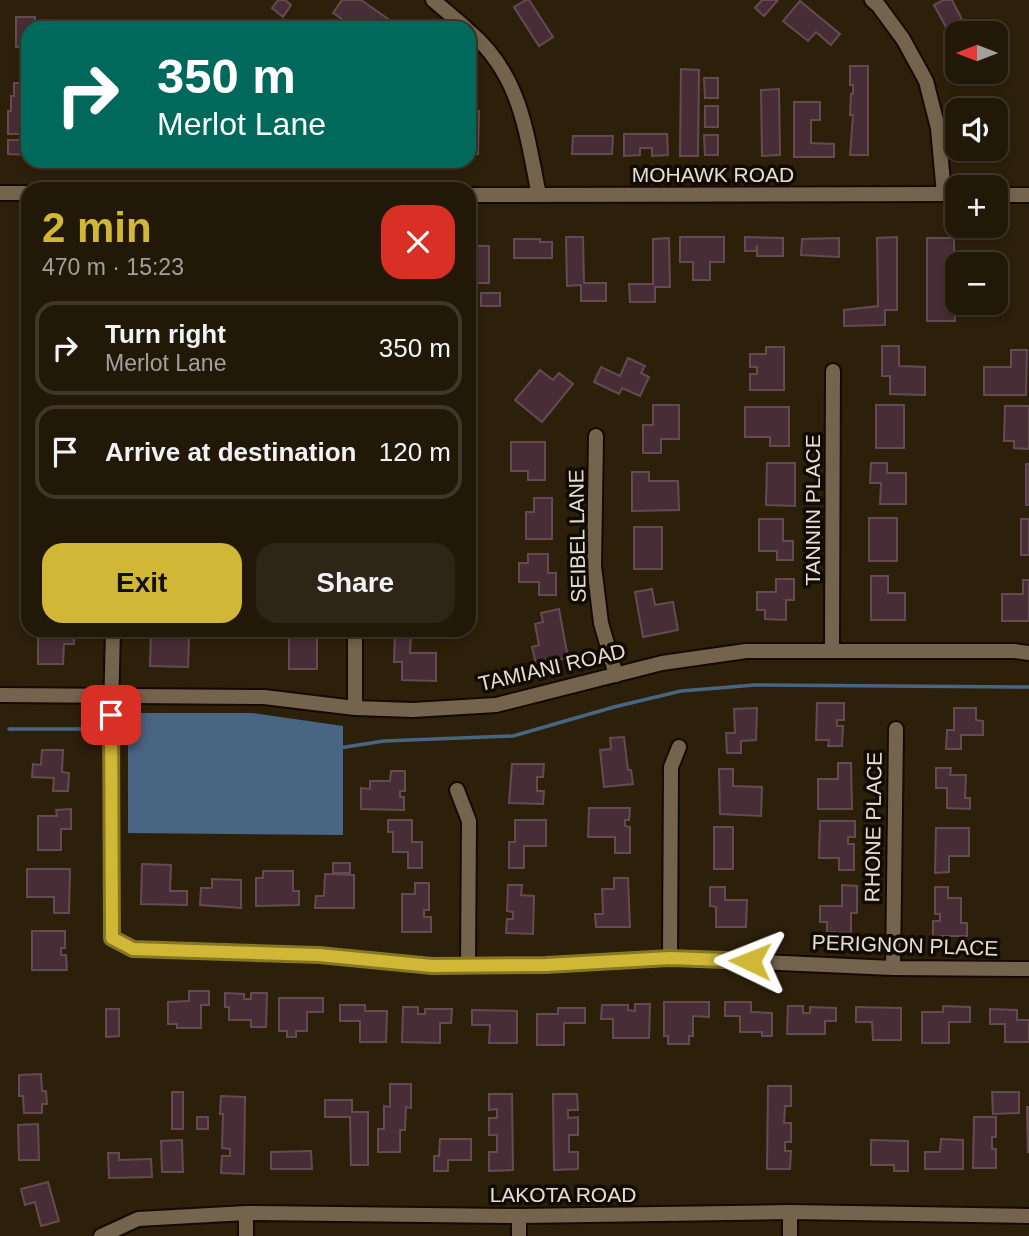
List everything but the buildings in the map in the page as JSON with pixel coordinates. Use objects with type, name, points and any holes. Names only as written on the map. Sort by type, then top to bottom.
[{"type":"street","points":[[433,0],[458,21]]},
{"type":"street","points":[[872,0],[903,39],[926,81],[947,175]]},
{"type":"street","points":[[476,37],[488,48],[510,80],[524,123],[539,195]]},
{"type":"street","points":[[0,193],[21,193]]},
{"type":"street","name":"MOHAWK ROAD","points":[[476,195],[945,194]]},
{"type":"street","points":[[1008,195],[1029,195]]},
{"type":"street","name":"TANNIN PLACE","points":[[832,650],[833,371]]},
{"type":"street","name":"SEIBEL LANE","points":[[596,436],[594,566],[601,623],[616,675]]},
{"type":"street","points":[[111,696],[113,637]]},
{"type":"street","points":[[355,637],[355,708]]},
{"type":"street","name":"TAMIANI ROAD","points":[[0,695],[264,697],[355,708],[413,710],[496,705],[662,663],[746,650],[1029,653]]},
{"type":"street","name":"PERIGNON PLACE","points":[[111,696],[112,938],[133,949],[319,955],[432,966],[546,965],[670,958],[893,968],[1029,969]]},
{"type":"street","name":"RHONE PLACE","points":[[893,968],[895,729]]},
{"type":"street","points":[[670,958],[671,767],[679,747]]},
{"type":"street","points":[[457,789],[469,821],[468,966]]},
{"type":"street","points":[[790,1212],[790,1236]]},
{"type":"street","name":"LAKOTA ROAD","points":[[101,1236],[138,1219],[246,1213],[519,1216],[790,1212],[1029,1216]]},
{"type":"street","points":[[246,1213],[246,1236]]},
{"type":"street","points":[[519,1216],[519,1236]]},
{"type":"water","points":[[141,713],[252,713],[343,726],[343,835],[128,833],[128,725]]},
{"type":"waterway","points":[[339,748],[384,741],[513,736],[681,691],[755,685],[1029,687]]},
{"type":"waterway","points":[[9,729],[86,729]]},
{"type":"route","points":[[111,715],[112,938],[133,949],[319,955],[432,966],[546,965],[670,958],[750,961]]}]
